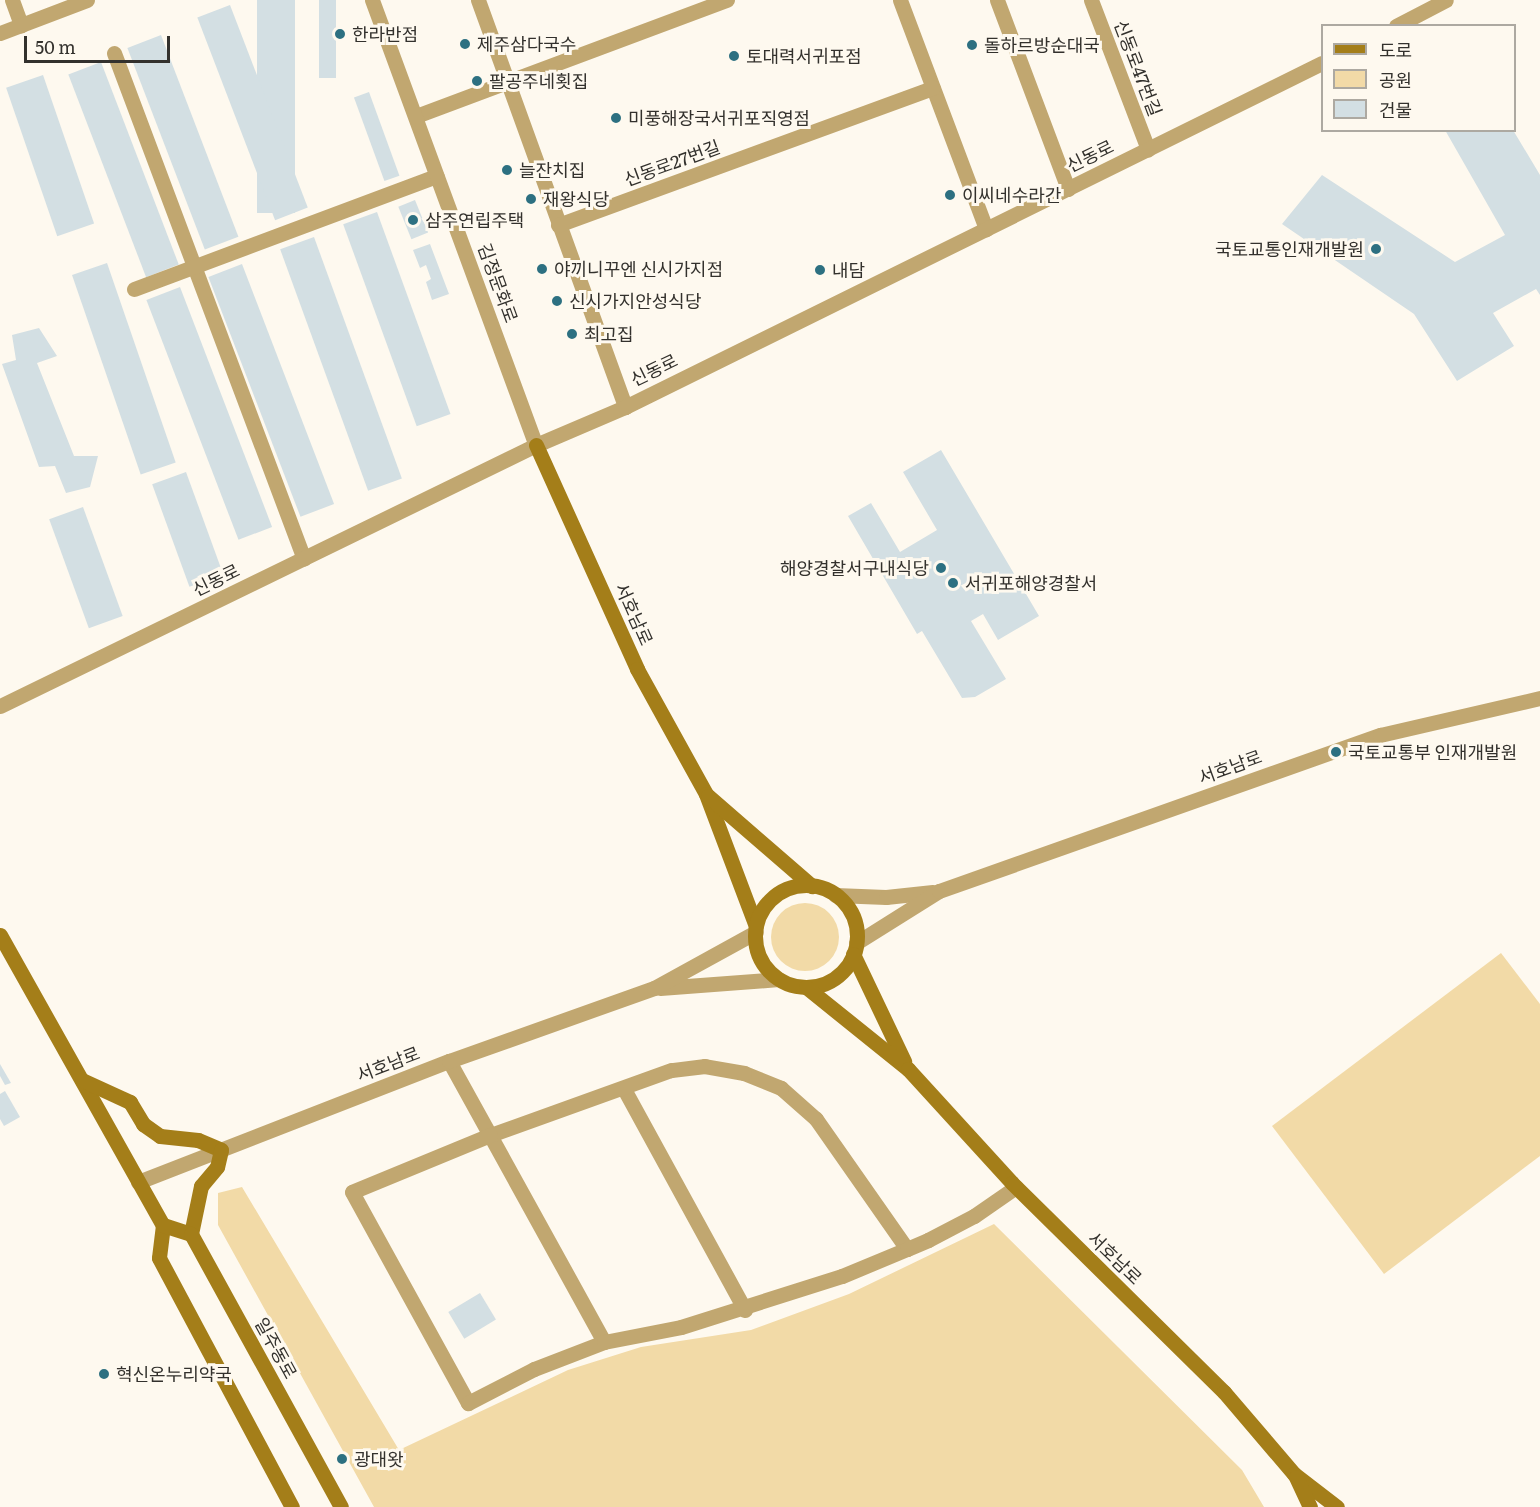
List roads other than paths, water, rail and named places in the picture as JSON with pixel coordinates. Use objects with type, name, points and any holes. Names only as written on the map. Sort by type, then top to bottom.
[{"type":"main road","name":"서호남로","points":[[536,445],[637,669],[706,794]]},
{"type":"main road","points":[[706,794],[812,886],[835,895],[852,916],[855,949],[908,1069]]},
{"type":"main road","points":[[706,794],[756,929],[761,959],[779,979],[806,987],[908,1069]]},
{"type":"main road","points":[[756,929],[762,910],[777,894],[792,887],[812,886]]},
{"type":"main road","points":[[0,935],[163,1225],[159,1258],[292,1507]]},
{"type":"main road","points":[[806,987],[832,979],[855,949]]},
{"type":"main road","name":"서호남로","points":[[908,1069],[1016,1187],[1224,1392],[1294,1474]]},
{"type":"main road","points":[[82,1080],[130,1102],[143,1124],[160,1136],[198,1140],[221,1150],[217,1167],[201,1186],[191,1234],[163,1225]]},
{"type":"main road","name":"일주동로","points":[[191,1234],[341,1507]]},
{"type":"main road","points":[[1294,1474],[1310,1507]]},
{"type":"main road","points":[[1294,1474],[1337,1507]]},
{"type":"street","points":[[12,0],[21,25]]},
{"type":"street","points":[[0,33],[87,0]]},
{"type":"street","name":"김정문화로","points":[[372,0],[536,445]]},
{"type":"street","points":[[478,0],[506,83],[625,407]]},
{"type":"street","points":[[416,116],[727,0]]},
{"type":"street","points":[[900,0],[986,229]]},
{"type":"street","points":[[997,0],[1068,189]]},
{"type":"street","name":"신동로47번길","points":[[1091,0],[1148,149]]},
{"type":"street","points":[[1400,24],[1446,0]]},
{"type":"street","points":[[114,53],[304,559]]},
{"type":"street","name":"신동로","points":[[0,706],[536,445],[625,407],[1321,64]]},
{"type":"street","name":"신동로27번길","points":[[558,225],[933,88]]},
{"type":"street","points":[[134,289],[437,176]]},
{"type":"street","name":"서호남로","points":[[939,891],[1380,735],[1540,698]]},
{"type":"street","points":[[835,895],[886,897],[939,891]]},
{"type":"street","points":[[855,949],[939,891]]},
{"type":"street","points":[[654,988],[756,929]]},
{"type":"street","points":[[654,988],[779,979]]},
{"type":"street","name":"서호남로","points":[[138,1182],[449,1061],[654,988]]},
{"type":"street","points":[[449,1061],[604,1342]]},
{"type":"street","points":[[907,1249],[816,1119],[781,1088],[744,1073],[705,1066],[670,1070],[624,1089],[490,1135],[352,1192],[468,1402],[534,1369],[604,1342],[681,1327],[745,1310],[907,1249],[974,1216],[1016,1187]]},
{"type":"street","points":[[624,1089],[745,1310]]},
{"type":"place","name":"한라반점","points":[[340,34]]},
{"type":"place","name":"제주삼다국수","points":[[465,44]]},
{"type":"place","name":"돌하르방순대국","points":[[972,45]]},
{"type":"place","name":"토대력서귀포점","points":[[734,56]]},
{"type":"place","name":"팔공주네횟집","points":[[477,81]]},
{"type":"place","name":"미풍해장국서귀포직영점","points":[[616,118]]},
{"type":"place","name":"늘잔치집","points":[[507,170]]},
{"type":"place","name":"이씨네수라간","points":[[950,195]]},
{"type":"place","name":"재왕식당","points":[[531,199]]},
{"type":"place","name":"삼주연립주택","points":[[413,220]]},
{"type":"place","name":"국토교통인재개발원","points":[[1376,249]]},
{"type":"place","name":"야끼니꾸엔 신시가지점","points":[[542,269]]},
{"type":"place","name":"내담","points":[[820,270]]},
{"type":"place","name":"신시가지안성식당","points":[[557,301]]},
{"type":"place","name":"최고집","points":[[572,334]]},
{"type":"place","name":"해양경찰서구내식당","points":[[941,568]]},
{"type":"place","name":"서귀포해양경찰서","points":[[953,583]]},
{"type":"place","name":"국토교통부 인재개발원","points":[[1336,752]]},
{"type":"place","name":"혁신온누리약국","points":[[104,1374]]},
{"type":"place","name":"광대왓","points":[[342,1459]]}]
